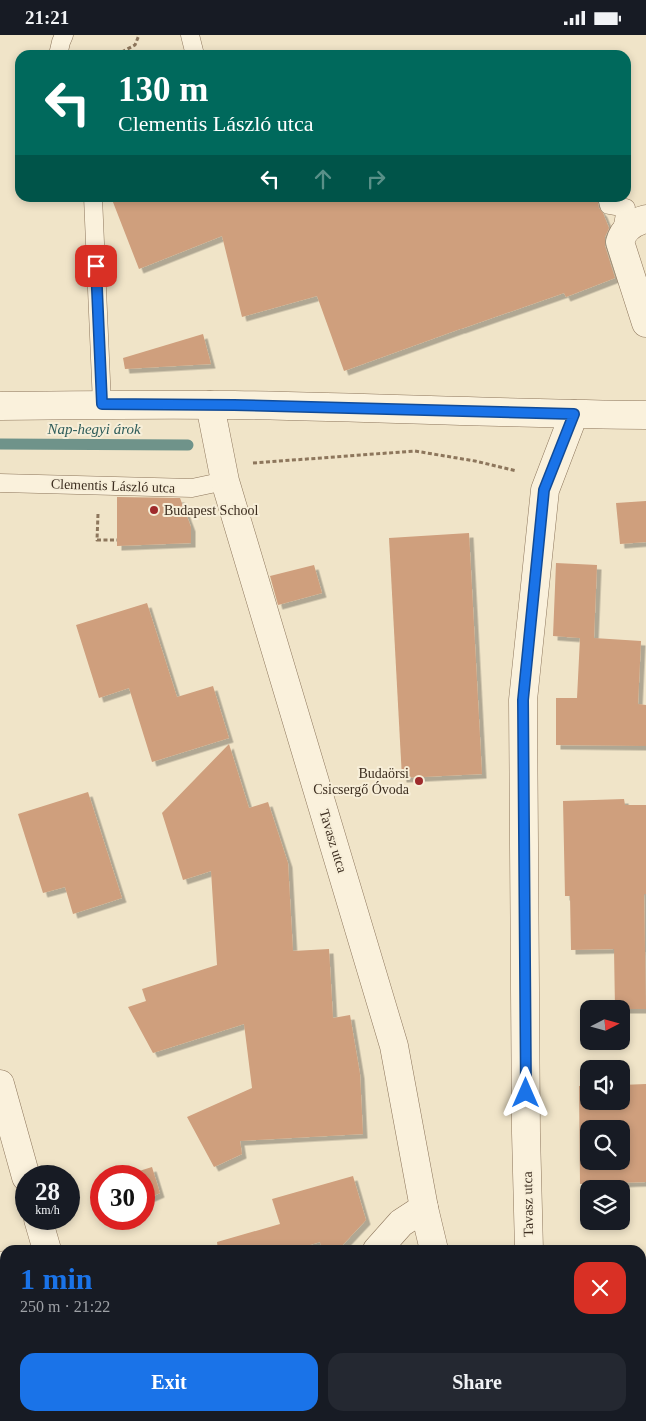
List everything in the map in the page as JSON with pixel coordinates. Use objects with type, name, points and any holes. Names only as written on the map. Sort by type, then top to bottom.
[{"type":"street","points":[[646,219],[636,222],[627,229],[622,235],[620,242],[646,323]]},
{"type":"street","points":[[0,406],[102,404],[210,405],[646,415]]},
{"type":"street","name":"Tavasz utca","points":[[210,405],[224,481],[394,1046],[424,1208],[433,1245]]},
{"type":"street","name":"Tavasz utca","points":[[528,1245],[523,700],[544,490],[574,414]]},
{"type":"street","points":[[0,1084],[23,1165]]},
{"type":"street","points":[[381,1245],[401,1223],[424,1208]]},
{"type":"street","points":[[40,1230],[44,1245]]},
{"type":"lane","points":[[59,50],[64,35]]},
{"type":"lane","points":[[190,35],[194,50]]},
{"type":"lane","points":[[93,202],[102,404]]},
{"type":"lane","points":[[608,202],[609,205],[626,208],[620,242]]},
{"type":"lane","name":"Clementis László utca","points":[[0,483],[192,488],[224,481]]},
{"type":"path","points":[[126,50],[136,45],[139,35]]},
{"type":"path","points":[[224,481],[231,464],[415,451],[475,461],[532,475],[544,490]]},
{"type":"path","points":[[99,485],[97,540],[117,540]]},
{"type":"building","points":[[113,202],[598,202],[609,228],[605,237],[605,246],[615,278],[566,297],[564,293],[344,371],[317,296],[242,317],[222,236],[139,269]]},
{"type":"building","points":[[203,334],[211,364],[125,369],[123,358]]},
{"type":"building","points":[[117,497],[180,498],[191,527],[191,543],[117,546]]},
{"type":"building","points":[[646,501],[646,542],[620,544],[616,503]]},
{"type":"building","points":[[469,533],[482,774],[402,778],[389,538]]},
{"type":"building","points":[[556,563],[597,565],[594,638],[641,641],[638,704],[646,705],[646,746],[556,745],[556,698],[577,698],[580,638],[553,636]]},
{"type":"building","points":[[314,565],[322,593],[278,605],[270,576]]},
{"type":"building","points":[[147,603],[177,697],[213,686],[229,738],[152,762],[129,688],[99,698],[76,625]]},
{"type":"building","points":[[229,744],[249,808],[268,802],[288,863],[293,951],[329,949],[333,1018],[350,1015],[360,1074],[363,1134],[240,1141],[242,1154],[214,1167],[187,1117],[252,1088],[244,1024],[153,1053],[128,1007],[146,1001],[142,989],[217,965],[211,871],[183,880],[162,813]]},
{"type":"building","points":[[88,792],[122,898],[73,914],[65,887],[43,893],[18,814]]},
{"type":"building","points":[[624,799],[625,805],[646,805],[646,894],[644,894],[646,1009],[630,1009],[630,1000],[615,1000],[614,949],[571,950],[570,896],[565,896],[563,801]]},
{"type":"building","points":[[646,1084],[646,1182],[630,1182],[630,1180],[580,1180],[580,1184],[579,1086],[580,1110],[630,1110],[630,1085]]},
{"type":"building","points":[[353,1176],[366,1220],[343,1245],[321,1245],[320,1242],[310,1245],[217,1245],[217,1242],[280,1224],[272,1199]]},
{"type":"building","points":[[155,1177],[160,1193],[155,1195]]},
{"type":"waterway","name":"Nap-hegyi árok","points":[[0,444],[188,445]]},
{"type":"place","name":"Budapest School","points":[[154,510]]},
{"type":"place","name":"Budaörsi Csicsergő Óvoda","points":[[419,781]]},
{"type":"route","points":[[96,266],[102,404],[234,405],[574,414],[544,490],[523,700],[526,1093]]}]
